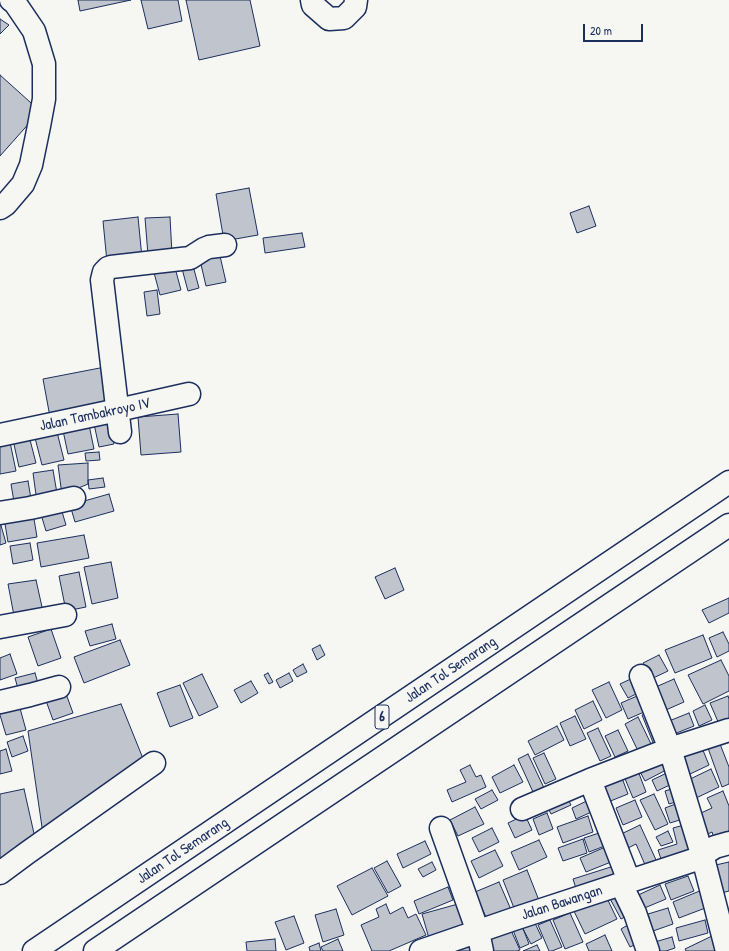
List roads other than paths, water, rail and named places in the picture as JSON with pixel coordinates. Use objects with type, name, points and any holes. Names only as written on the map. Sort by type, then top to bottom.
[{"type":"main road","points":[[0,208],[6,204],[23,184],[31,166],[40,126],[44,99],[44,64],[34,31],[15,3],[11,0]]},
{"type":"main road","points":[[312,0],[313,5],[329,18],[344,18],[355,7],[356,0]]},
{"type":"main road","points":[[120,432],[102,280],[104,272],[111,267],[190,258],[204,249],[225,245]]},
{"type":"main road","name":"Jalan Tambakroyo IV","points":[[0,435],[189,394]]},
{"type":"main road","name":"Jalan Tol Semarang","points":[[34,951],[729,482]]},
{"type":"main road","points":[[0,513],[74,498]]},
{"type":"main road","name":"6","points":[[95,951],[729,525]]},
{"type":"main road","points":[[0,628],[65,615]]},
{"type":"main road","points":[[640,676],[670,748],[726,941]]},
{"type":"main road","points":[[0,702],[59,687]]},
{"type":"main road","points":[[522,809],[670,748],[729,730]]},
{"type":"main road","points":[[0,873],[154,763]]},
{"type":"main road","points":[[590,780],[648,951]]},
{"type":"main road","points":[[441,828],[480,941]]},
{"type":"main road","name":"Jalan Bawangan","points":[[421,951],[480,941],[625,883],[694,860],[715,847],[729,843]]}]
